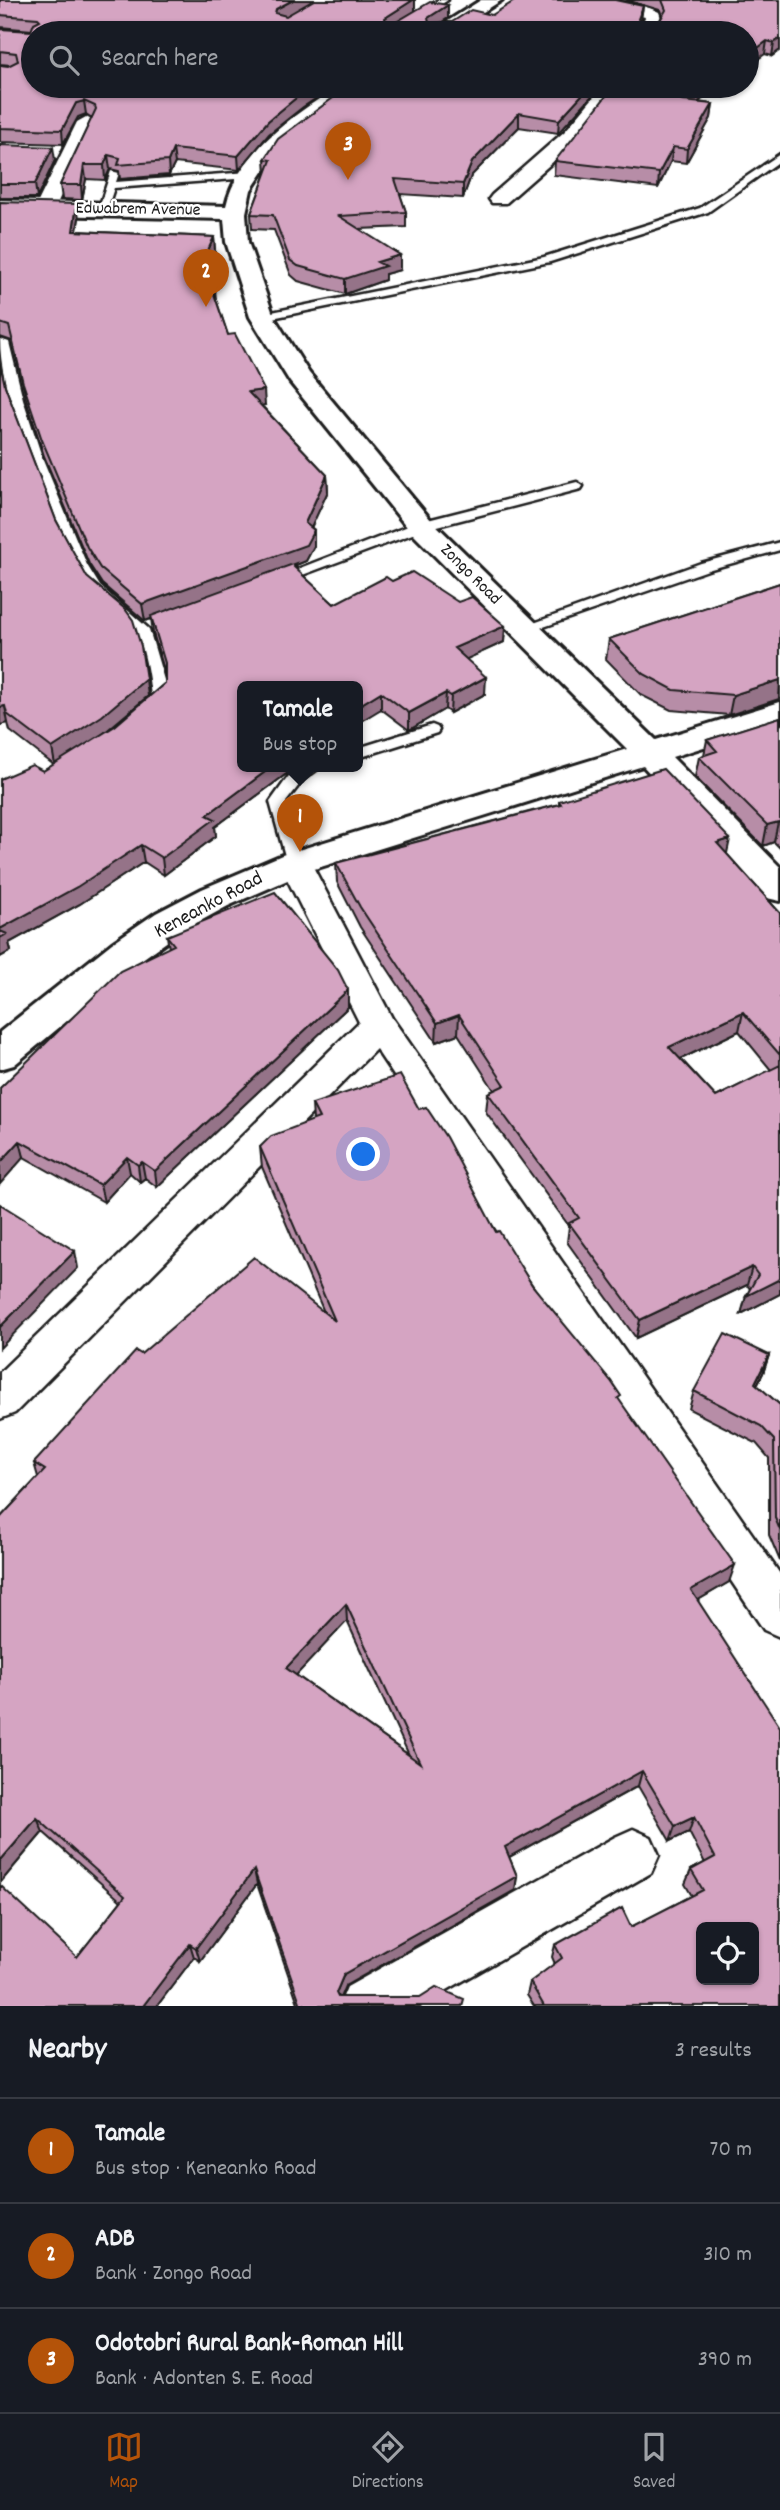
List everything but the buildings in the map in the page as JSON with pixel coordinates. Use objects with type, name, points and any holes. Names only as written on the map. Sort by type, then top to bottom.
[{"type":"street","points":[[458,21],[494,0]]},
{"type":"street","points":[[590,0],[644,10],[653,15],[654,21]]},
{"type":"street","points":[[235,213],[240,190],[270,147],[335,98]]},
{"type":"street","points":[[499,199],[572,135],[602,98]]},
{"type":"street","points":[[45,208],[86,122]]},
{"type":"street","points":[[47,152],[71,153]]},
{"type":"street","name":"Edwabrem Avenue","points":[[0,207],[235,213]]},
{"type":"street","name":"Zongo Road","points":[[235,213],[237,242],[262,317],[299,377],[421,526],[649,752],[780,889]]},
{"type":"street","name":"Keneanko Road","points":[[0,1054],[105,968],[170,922],[223,894],[295,863],[780,712]]},
{"type":"street","points":[[295,863],[378,1025],[780,1614]]},
{"type":"street","points":[[0,1399],[378,1025]]},
{"type":"street","points":[[366,2006],[633,1855]]},
{"type":"lane","points":[[410,21],[444,0]]},
{"type":"lane","points":[[262,317],[547,260],[704,210],[780,157]]},
{"type":"lane","points":[[102,209],[114,173]]},
{"type":"lane","points":[[110,185],[150,187],[191,179],[249,175]]},
{"type":"lane","points":[[3,342],[17,399],[36,457],[80,565],[95,589],[149,626],[158,698],[139,714]]},
{"type":"lane","points":[[256,587],[421,526],[576,486]]},
{"type":"lane","points":[[524,629],[706,566],[780,546]]},
{"type":"lane","points":[[363,751],[432,730]]},
{"type":"lane","points":[[295,863],[278,802],[289,785],[304,772]]},
{"type":"place","name":"Odotobri Rural Bank-Roman Hill","points":[[348,180]]},
{"type":"place","name":"ADB","points":[[206,307]]},
{"type":"place","name":"Tamale","points":[[300,852]]}]
